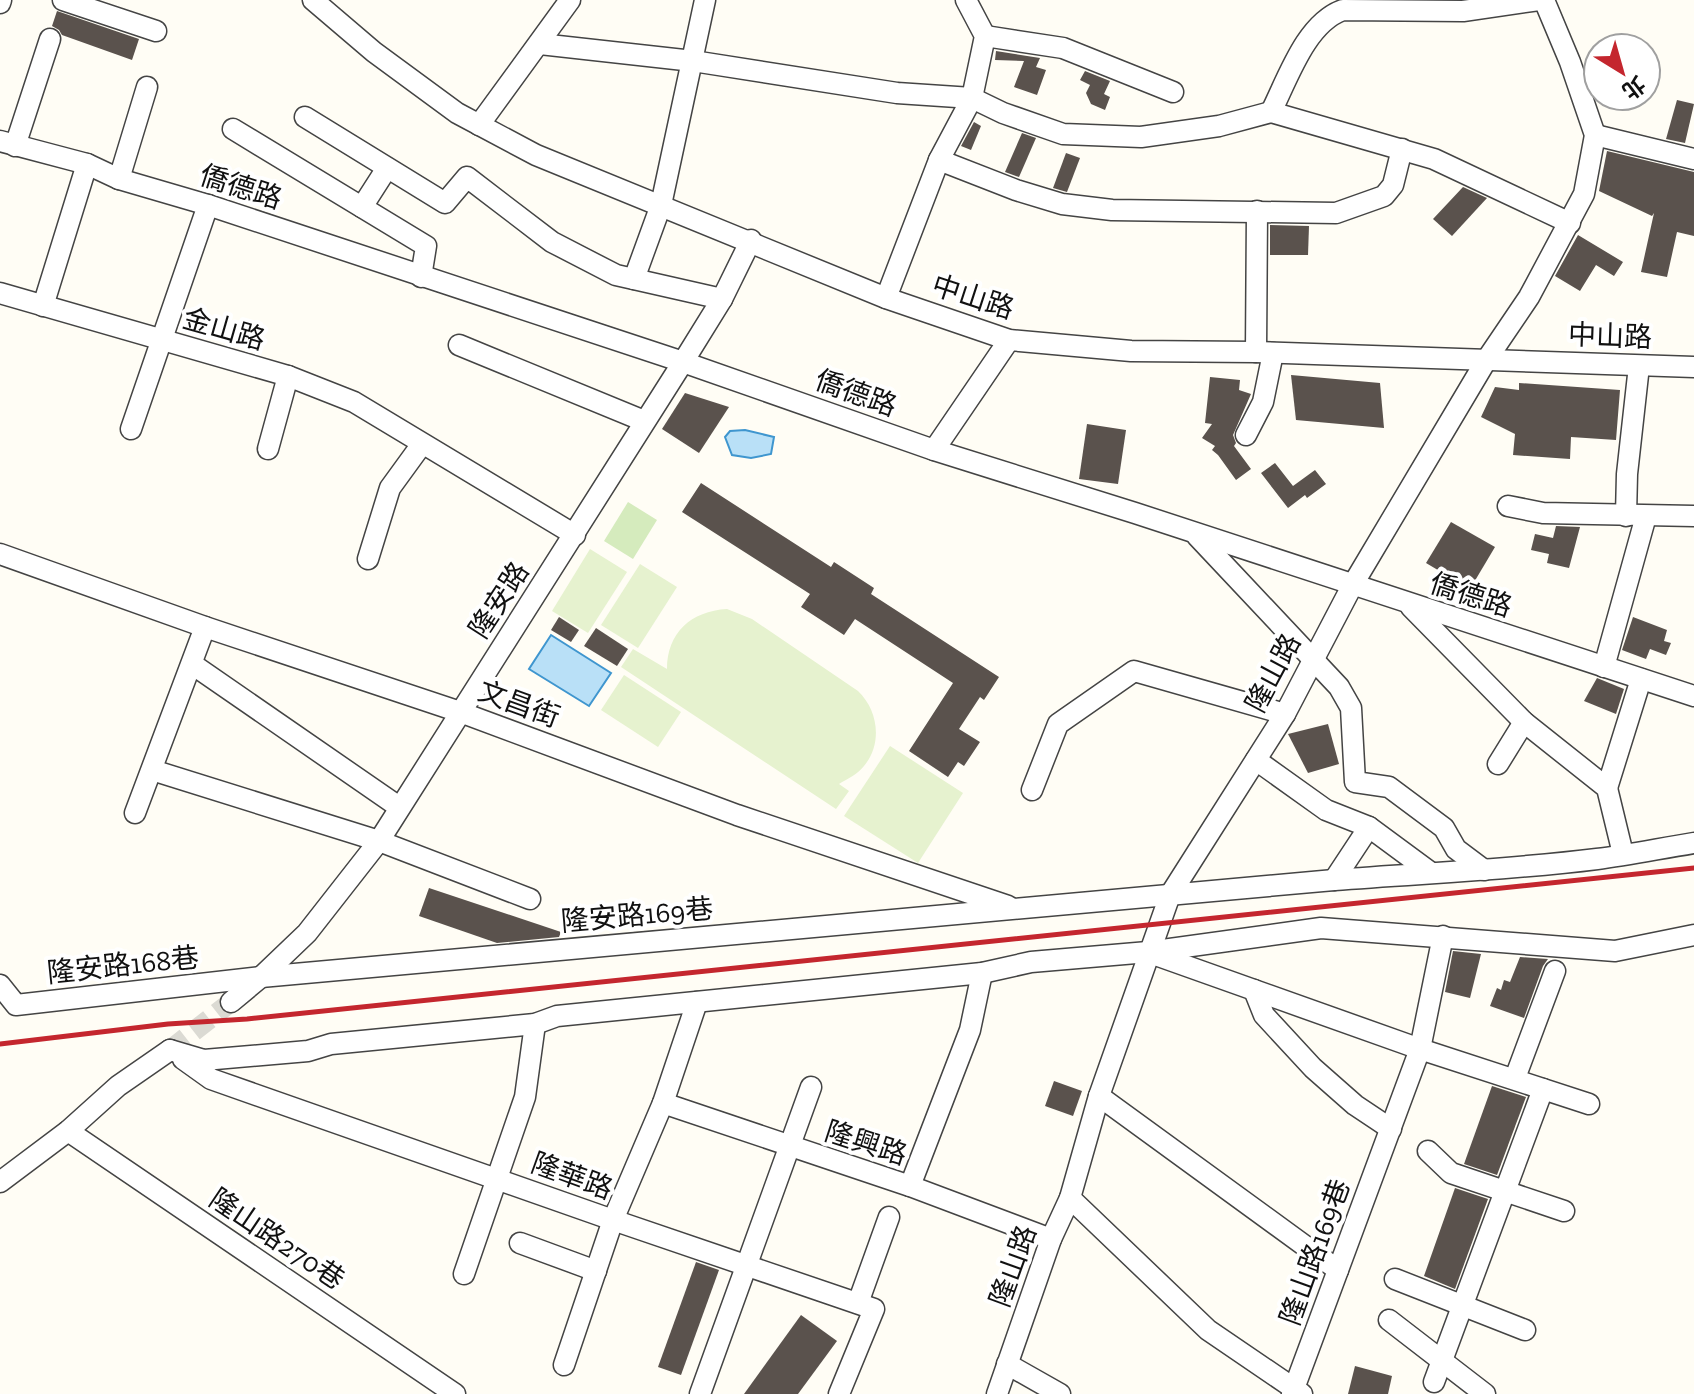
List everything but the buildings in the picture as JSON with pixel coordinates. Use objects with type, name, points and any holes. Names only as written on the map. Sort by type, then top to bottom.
[{"type":"street","points":[[63,0],[121,9],[156,31]]},
{"type":"street","points":[[634,279],[661,205],[705,0]]},
{"type":"street","points":[[886,298],[939,160],[972,98],[985,36],[966,0]]},
{"type":"street","points":[[1271,112],[1322,8],[1462,6],[1541,0]]},
{"type":"street","name":"隆山路","points":[[997,1394],[1051,1239],[1070,1198],[1099,1096],[1170,895],[1285,714],[1352,586],[1487,359],[1529,297],[1584,194],[1595,135],[1570,62],[1541,0]]},
{"type":"street","name":"中山路","points":[[318,2],[457,113],[536,155],[751,240],[886,298],[1009,340],[1131,351],[1264,352],[1694,367]]},
{"type":"street","points":[[479,125],[540,44],[563,3]]},
{"type":"street","points":[[985,36],[1063,48],[1173,92]]},
{"type":"street","points":[[7,143],[50,39]]},
{"type":"street","points":[[540,44],[693,61],[897,93],[972,98],[1003,113],[1063,134],[1141,137],[1219,126],[1271,112],[1434,159],[1570,223]]},
{"type":"street","points":[[119,179],[147,87]]},
{"type":"street","points":[[305,117],[445,203],[467,177],[552,242],[616,275],[722,299]]},
{"type":"street","points":[[233,129],[426,246],[421,277]]},
{"type":"street","points":[[1595,135],[1694,159]]},
{"type":"street","name":"僑德路","points":[[7,143],[87,164],[119,179],[208,205],[683,362],[934,450],[1694,696]]},
{"type":"street","points":[[939,160],[1062,204],[1112,210],[1336,213],[1384,196],[1393,185],[1402,149]]},
{"type":"street","points":[[43,306],[87,164]]},
{"type":"street","points":[[362,207],[387,168]]},
{"type":"street","points":[[131,429],[208,205]]},
{"type":"street","points":[[1246,435],[1263,402],[1264,352],[1257,211]]},
{"type":"street","name":"隆安路","points":[[231,1002],[307,933],[379,841],[722,299],[751,240]]},
{"type":"street","name":"金山路","points":[[0,293],[288,376],[354,402],[575,535]]},
{"type":"street","points":[[934,450],[1009,340]]},
{"type":"street","points":[[459,345],[644,421]]},
{"type":"street","points":[[1604,667],[1636,516],[1627,474],[1639,366]]},
{"type":"street","points":[[268,449],[288,376]]},
{"type":"street","points":[[368,559],[390,488],[422,444]]},
{"type":"street","points":[[1508,506],[1543,513],[1694,516]]},
{"type":"street","points":[[1194,533],[1339,687],[1351,708],[1355,782],[1389,787],[1444,828],[1456,849],[1484,870]]},
{"type":"street","name":"文昌街","points":[[0,554],[205,627],[460,712],[737,815],[1018,909]]},
{"type":"street","points":[[1408,604],[1524,722],[1607,788]]},
{"type":"street","points":[[135,813],[205,627]]},
{"type":"street","points":[[192,664],[399,807]]},
{"type":"street","points":[[1032,790],[1058,724],[1134,671],[1285,714]]},
{"type":"street","points":[[1623,854],[1607,788],[1641,679]]},
{"type":"street","points":[[1498,764],[1524,722]]},
{"type":"street","points":[[1256,760],[1326,810],[1369,827],[1430,872]]},
{"type":"street","points":[[152,770],[379,841],[530,899]]},
{"type":"street","points":[[1334,880],[1369,827]]},
{"type":"street","name":"隆安路169巷","points":[[261,977],[1334,880],[1484,870],[1601,859],[1694,843]]},
{"type":"street","points":[[0,1182],[68,1131],[118,1086],[170,1050],[204,1060],[308,1051],[331,1044],[535,1024],[557,1016],[982,973],[1031,962],[1148,952],[1321,928],[1615,951],[1694,935]]},
{"type":"street","name":"隆山路169巷","points":[[1296,1392],[1420,1049],[1443,936]]},
{"type":"street","points":[[1148,952],[1420,1049],[1589,1104]]},
{"type":"street","points":[[1515,1078],[1555,971]]},
{"type":"street","points":[[910,1186],[970,1030],[982,973]]},
{"type":"street","name":"隆安路168巷","points":[[0,985],[16,1005],[261,977]]},
{"type":"street","points":[[1254,990],[1264,1015],[1313,1068],[1355,1105],[1391,1129]]},
{"type":"street","points":[[564,1365],[613,1220],[663,1103],[697,1002]]},
{"type":"street","points":[[464,1274],[525,1097],[535,1024]]},
{"type":"street","name":"隆華路","points":[[170,1050],[211,1079],[746,1267],[858,1303]]},
{"type":"street","points":[[700,1394],[811,1087]]},
{"type":"street","points":[[1434,1382],[1543,1089]]},
{"type":"street","points":[[1099,1096],[1338,1270]]},
{"type":"street","name":"隆興路","points":[[663,1103],[910,1186],[1051,1239]]},
{"type":"street","name":"隆山路270巷","points":[[68,1131],[455,1394]]},
{"type":"street","points":[[1428,1151],[1451,1173],[1564,1211]]},
{"type":"street","points":[[1070,1198],[1208,1330],[1296,1392]]},
{"type":"street","points":[[839,1394],[874,1309],[858,1303],[889,1217]]},
{"type":"street","points":[[520,1243],[596,1271]]},
{"type":"street","points":[[1395,1279],[1525,1330]]},
{"type":"street","points":[[1389,1320],[1485,1394]]},
{"type":"street","points":[[1007,1364],[1060,1394]]},
{"type":"green space","points":[[628,502],[657,520],[633,559],[604,541]]},
{"type":"green space","points":[[590,549],[627,572],[588,633],[552,611]]},
{"type":"green space","points":[[640,564],[677,587],[638,648],[601,625]]},
{"type":"green space","points":[[727,609],[752,619],[858,691],[870,708],[876,727],[874,747],[862,769],[839,784],[849,791],[836,809],[621,667],[633,649],[667,669],[671,645],[684,626],[702,614]]},
{"type":"green space","points":[[624,675],[681,712],[658,747],[601,710]]},
{"type":"green space","points":[[890,746],[963,793],[918,863],[844,816]]},
{"type":"water","points":[[745,430],[774,437],[771,454],[751,458],[732,455],[725,437],[730,431]]},
{"type":"water","points":[[551,635],[611,673],[589,706],[529,669]]},
{"type":"tunnel","points":[[170,1050],[231,1002]]},
{"type":"railway","points":[[0,1044],[168,1024],[247,1019],[1694,868]]}]
